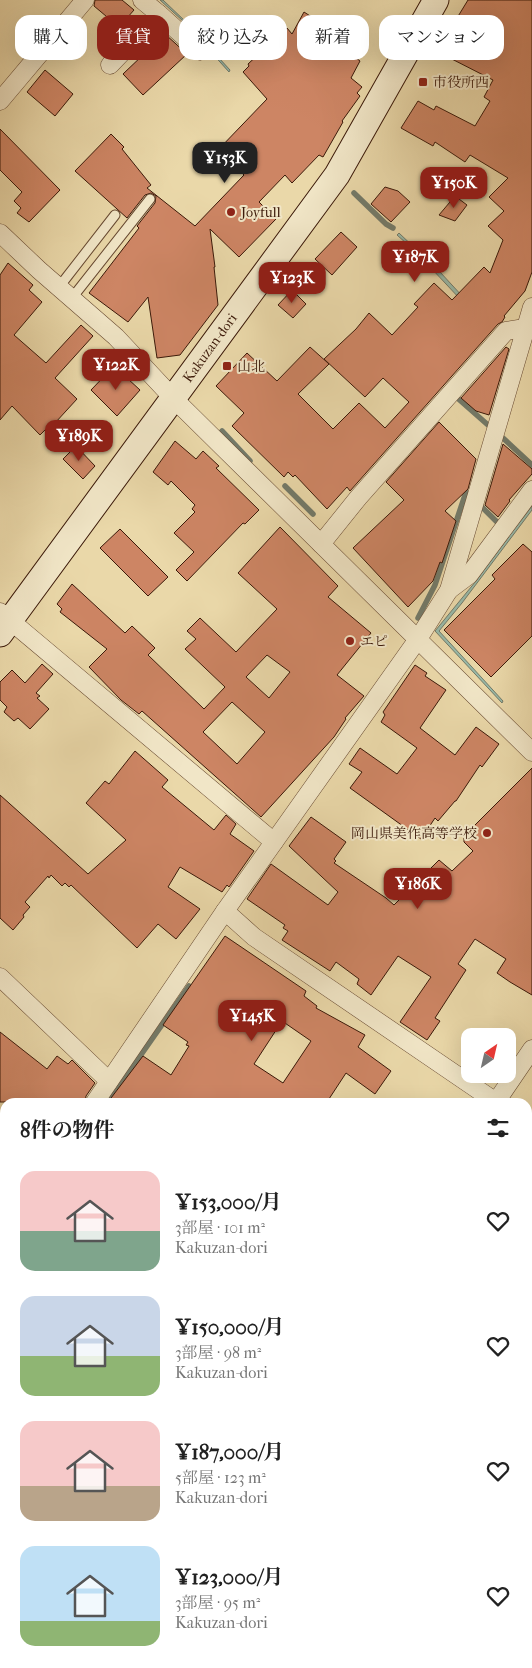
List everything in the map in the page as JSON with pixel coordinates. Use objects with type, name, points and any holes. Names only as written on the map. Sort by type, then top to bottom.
[{"type":"street","points":[[0,101],[86,0]]},
{"type":"street","points":[[142,0],[179,32]]},
{"type":"street","name":"Kakuzan-dori","points":[[3,623],[173,398],[337,175],[436,0]]},
{"type":"street","points":[[110,65],[159,14]]},
{"type":"street","points":[[0,233],[116,337],[173,398],[532,752]]},
{"type":"street","points":[[98,1098],[225,911],[418,639],[449,590],[532,307]]},
{"type":"street","points":[[321,544],[358,498],[506,331],[525,328]]},
{"type":"street","points":[[449,590],[469,574],[532,490]]},
{"type":"street","points":[[3,623],[274,842]]},
{"type":"street","points":[[225,911],[254,937],[490,1098]]},
{"type":"street","points":[[0,977],[110,1081]]},
{"type":"street","points":[[499,1098],[532,1049]]},
{"type":"lane","points":[[65,292],[150,200]]},
{"type":"lane","points":[[65,292],[115,215]]},
{"type":"shaded area","points":[[160,0],[163,0],[179,17]]},
{"type":"shaded area","points":[[218,60],[221,60],[230,70],[229,72]]},
{"type":"shaded area","points":[[399,233],[464,298],[461,300],[416,252],[397,235]]},
{"type":"shaded area","points":[[532,506],[532,510],[439,631],[503,701],[502,703],[435,631],[476,581]]},
{"type":"building","points":[[95,0],[122,0],[134,10],[130,15],[105,15],[94,6]]},
{"type":"building","points":[[468,0],[532,0],[532,272],[525,291],[504,316],[502,322],[498,324],[350,491],[347,487],[327,509],[295,475],[293,477],[288,472],[284,477],[232,426],[244,413],[216,386],[247,353],[277,381],[310,347],[329,364],[298,394],[333,429],[359,403],[385,428],[409,402],[383,378],[365,397],[324,359],[356,329],[369,313],[392,335],[418,307],[414,304],[434,283],[452,300],[484,267],[490,273],[503,240],[488,226],[504,211],[489,197],[508,178],[470,155],[465,162],[435,142],[433,146],[401,128],[418,101],[434,110],[436,106],[475,126],[490,101],[484,97],[493,80],[454,60],[504,60],[504,15],[459,15]]},
{"type":"building","points":[[297,25],[297,60],[360,61],[351,78],[362,87],[357,93],[360,96],[342,121],[323,157],[319,155],[292,183],[285,175],[259,202],[276,219],[239,257],[210,229],[218,305],[180,355],[157,358],[148,297],[128,322],[89,293],[139,228],[137,226],[155,203],[156,196],[151,193],[145,195],[127,218],[75,171],[111,134],[124,147],[122,149],[151,185],[147,188],[195,226],[244,175],[218,150],[267,99],[243,72],[252,60],[287,60],[287,28],[292,34]]},
{"type":"building","points":[[169,38],[179,47],[179,60],[181,60],[143,95],[123,74],[138,60],[169,60]]},
{"type":"building","points":[[45,70],[73,94],[55,116],[27,92]]},
{"type":"building","points":[[0,129],[60,190],[29,222],[17,213],[21,208],[14,201],[22,192],[0,170]]},
{"type":"building","points":[[385,187],[398,191],[410,202],[391,222],[371,204]]},
{"type":"building","points":[[455,196],[467,205],[455,221],[439,215]]},
{"type":"building","points":[[341,232],[357,247],[332,275],[315,259]]},
{"type":"building","points":[[8,263],[33,285],[29,290],[42,302],[14,335],[46,363],[81,325],[93,336],[55,378],[77,399],[55,423],[53,422],[40,435],[12,406],[0,420],[0,275]]},
{"type":"building","points":[[292,290],[306,304],[293,318],[278,305]]},
{"type":"building","points":[[506,347],[509,349],[489,415],[476,411],[461,398]]},
{"type":"building","points":[[114,366],[140,390],[117,416],[91,390]]},
{"type":"building","points":[[439,422],[476,459],[468,489],[445,511],[456,521],[442,563],[440,562],[433,581],[408,607],[353,548],[404,500],[386,482]]},
{"type":"building","points":[[175,441],[196,459],[203,451],[219,466],[216,468],[259,510],[245,524],[243,523],[187,581],[176,570],[194,552],[174,533],[195,512],[192,509],[195,505],[171,481],[168,485],[153,472]]},
{"type":"building","points":[[503,444],[532,469],[532,474],[509,500],[498,517],[485,505]]},
{"type":"building","points":[[76,446],[95,466],[83,479],[63,459]]},
{"type":"building","points":[[280,527],[338,586],[328,597],[371,633],[337,675],[364,696],[345,718],[334,737],[261,817],[142,711],[139,714],[121,700],[89,667],[107,649],[60,612],[62,609],[57,604],[72,584],[125,633],[132,626],[155,648],[148,655],[204,709],[225,687],[185,649],[196,639],[187,631],[200,618],[236,652],[277,609],[238,573]],"holes":[[[267,655],[290,672],[269,698],[246,677]],[[232,702],[265,732],[237,764],[203,732]]]},
{"type":"building","points":[[120,529],[168,577],[148,596],[100,548]]},
{"type":"building","points":[[523,544],[532,552],[532,636],[491,677],[444,630],[495,579],[492,575]]},
{"type":"building","points":[[42,664],[53,674],[36,693],[40,696],[37,698],[49,709],[30,729],[18,718],[14,721],[4,712],[7,707],[0,700],[0,682],[12,670],[25,683]]},
{"type":"building","points":[[415,665],[427,673],[425,676],[446,690],[420,728],[455,755],[476,727],[499,744],[482,767],[480,765],[456,801],[438,821],[435,818],[421,839],[350,788],[362,772],[349,764],[360,748],[397,774],[417,748],[381,722],[385,715],[383,712]]},
{"type":"building","points":[[135,751],[168,780],[162,787],[214,830],[226,815],[236,824],[230,834],[254,851],[229,887],[227,885],[222,892],[180,867],[168,887],[200,909],[176,939],[158,924],[137,948],[71,885],[69,887],[65,883],[62,886],[51,875],[25,902],[30,907],[13,930],[0,918],[0,795],[88,874],[126,840],[86,803],[105,781],[109,784]]},
{"type":"building","points":[[532,768],[532,995],[497,973],[506,959],[475,939],[458,964],[466,970],[435,1018],[440,1021],[427,1040],[400,1022],[431,977],[398,956],[371,995],[357,984],[359,979],[336,962],[330,971],[282,940],[288,931],[283,928],[285,925],[247,899],[271,864],[328,905],[338,892],[289,846],[311,817],[346,842],[334,859],[336,861],[334,863],[394,905],[439,860],[452,871],[473,851],[464,842],[464,836]]},
{"type":"building","points":[[225,936],[306,991],[304,996],[317,1006],[316,1008],[365,1035],[358,1047],[391,1071],[375,1094],[346,1073],[330,1098],[111,1098],[143,1056],[171,1075],[189,1046],[186,1045],[188,1042],[163,1025]],"holes":[[[282,1021],[311,1041],[283,1083],[254,1064]]]},
{"type":"building","points":[[0,1032],[47,1069],[57,1056],[68,1064],[72,1060],[95,1083],[86,1098],[0,1098]]},
{"type":"waterway","points":[[354,193],[386,224],[393,228]]},
{"type":"waterway","points":[[454,395],[488,425]]},
{"type":"waterway","points":[[222,431],[250,461]]},
{"type":"waterway","points":[[503,438],[532,465]]},
{"type":"waterway","points":[[285,486],[313,514]]},
{"type":"waterway","points":[[418,618],[435,585],[466,492],[460,487]]},
{"type":"waterway","points":[[482,507],[498,523]]},
{"type":"waterway","points":[[111,1098],[189,986]]},
{"type":"place","name":"市役所西","points":[[423,82]]},
{"type":"place","name":"Joyfull","points":[[231,212]]},
{"type":"place","name":"山北","points":[[227,366]]},
{"type":"place","name":"エピ","points":[[350,641]]},
{"type":"place","name":"岡山県美作高等学校","points":[[487,833]]}]
